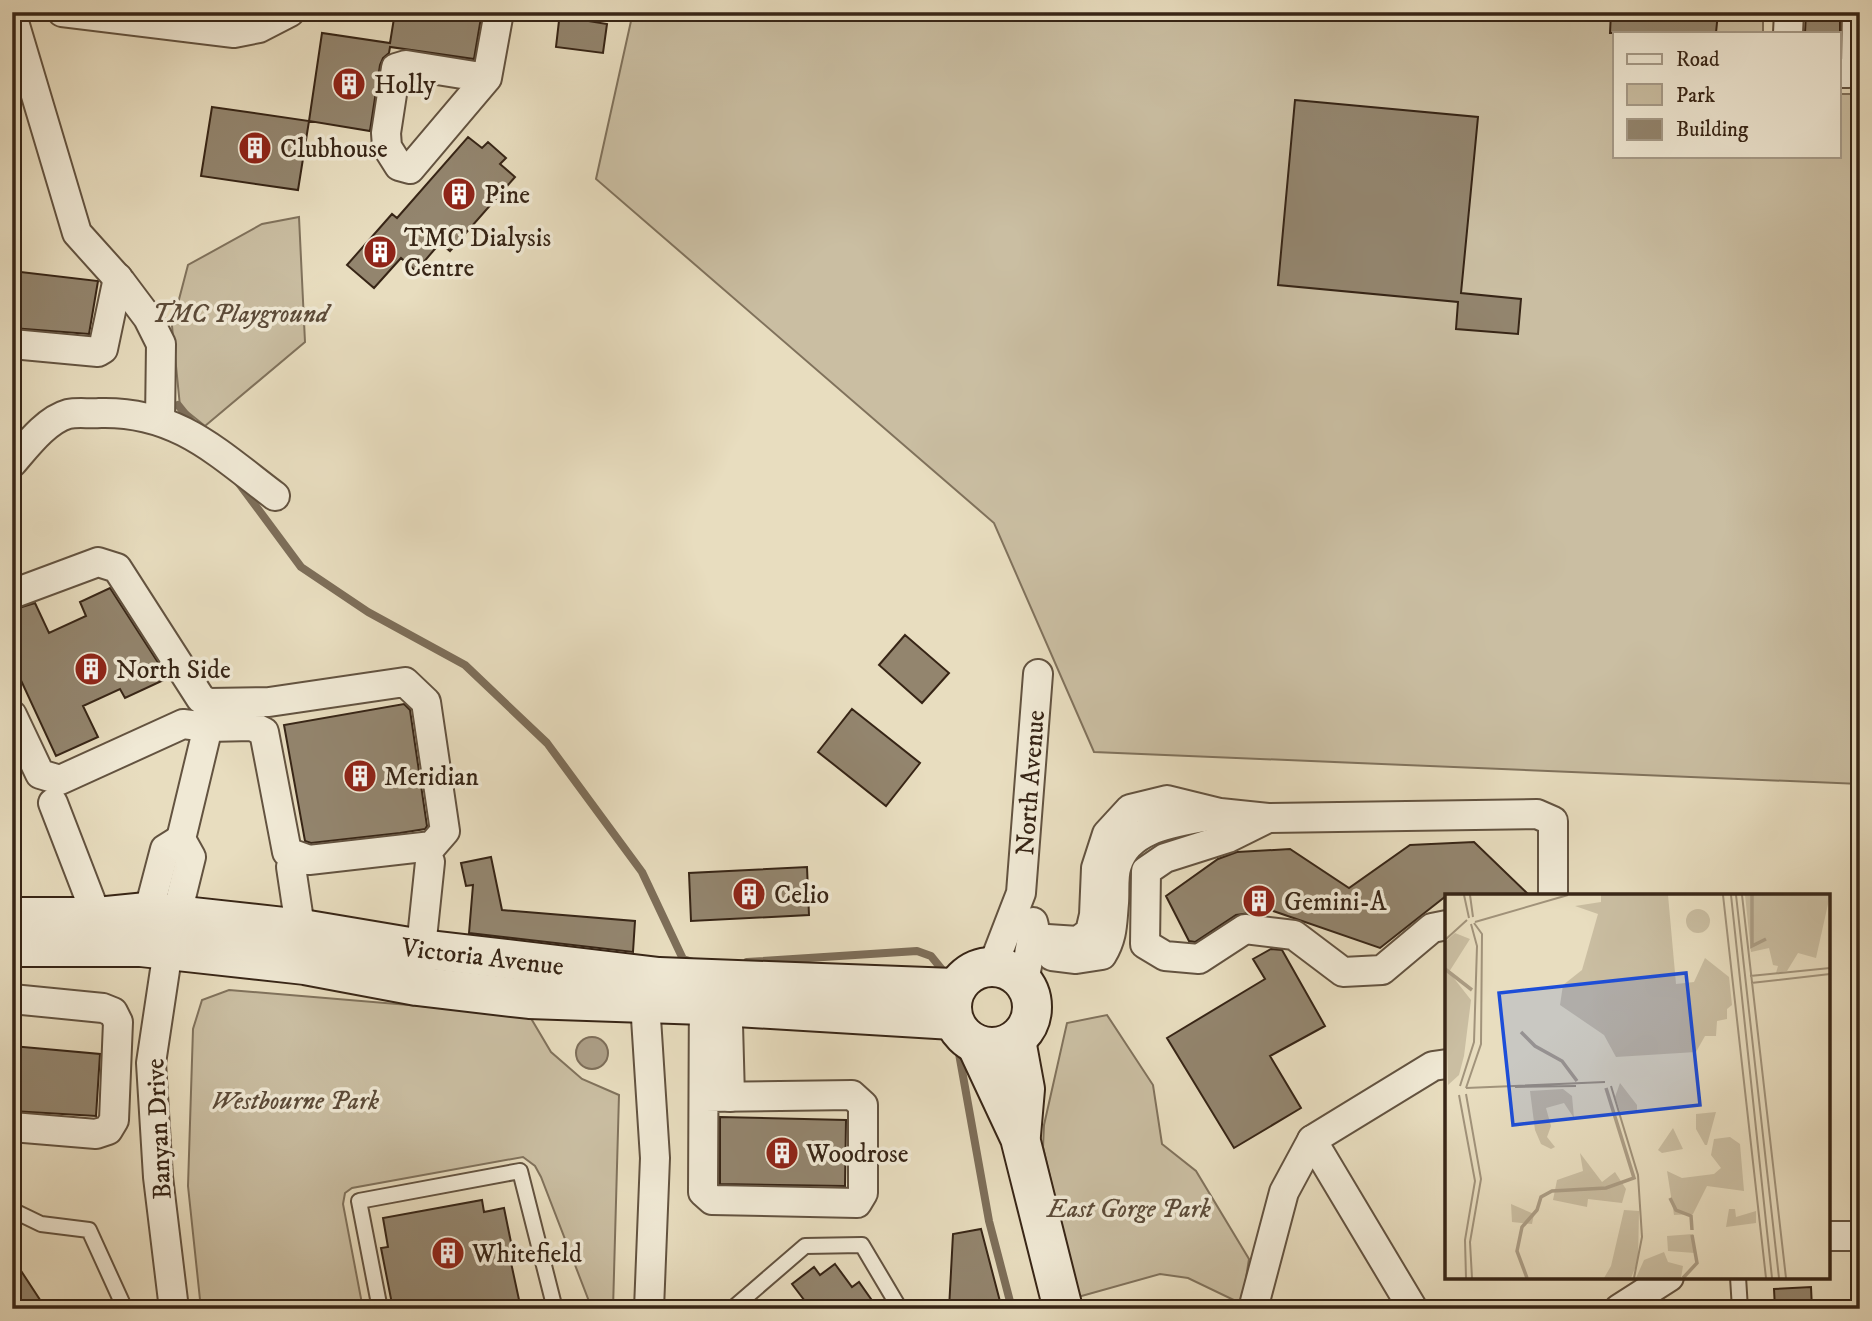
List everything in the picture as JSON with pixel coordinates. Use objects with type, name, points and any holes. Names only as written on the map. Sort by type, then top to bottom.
[{"type":"street","points":[[62,12],[234,33],[259,28],[290,12]]},
{"type":"street","points":[[487,78],[499,12]]},
{"type":"street","points":[[1788,12],[1788,32]]},
{"type":"street","points":[[1852,66],[1857,12]]},
{"type":"street","points":[[12,16],[77,233],[118,278],[148,318],[161,344],[160,421]]},
{"type":"street","points":[[12,344],[98,352],[103,349],[118,278]]},
{"type":"street","points":[[12,463],[38,432],[67,414],[112,413],[160,421],[195,436],[275,496]]},
{"type":"street","points":[[12,594],[98,562],[117,568],[211,715],[252,726],[264,733],[287,852],[309,860],[432,846],[445,831],[426,702],[405,682],[269,702],[211,715],[183,724],[60,780],[40,774],[12,715]]},
{"type":"street","name":"North Avenue","points":[[1021,893],[1038,674]]},
{"type":"street","name":"Banyan Drive","points":[[174,1309],[158,1177],[151,1063],[158,931],[191,857],[181,839],[211,715]]},
{"type":"street","points":[[53,803],[97,917]]},
{"type":"street","points":[[1063,1309],[1020,1138],[961,1018],[973,972],[1077,941],[1102,923],[1116,866],[1135,837],[1152,830],[1220,813],[1268,818],[1537,814],[1553,821],[1553,894]]},
{"type":"street","points":[[1268,818],[1228,838],[1166,858],[1146,871],[1145,944],[1165,956],[1199,959],[1245,929],[1294,935],[1343,972],[1382,971],[1432,928],[1445,925]]},
{"type":"street","points":[[419,967],[430,862]]},
{"type":"street","points":[[291,867],[303,947]]},
{"type":"street","points":[[1019,960],[1034,926],[1021,893]]},
{"type":"street","points":[[961,1018],[996,1047],[1016,1040],[1023,1033],[1032,1013],[1019,960],[1021,893]]},
{"type":"street","name":"Victoria Avenue","points":[[12,917],[97,917],[158,931],[303,947],[419,967],[645,989],[821,998],[961,1018]]},
{"type":"street","points":[[1019,960],[1113,955],[1111,939],[1102,923]]},
{"type":"street","name":"Victoria Avenue","points":[[12,947],[158,931]]},
{"type":"street","points":[[645,989],[655,1158],[649,1309]]},
{"type":"street","points":[[716,992],[717,1097],[703,1192],[712,1200],[857,1203],[863,1193],[863,1105],[852,1095],[717,1097]]},
{"type":"street","points":[[12,999],[103,1008],[113,1012],[118,1022],[114,1120],[108,1130],[96,1134],[12,1127]]},
{"type":"street","points":[[1016,1040],[1026,1089],[1020,1138]]},
{"type":"street","points":[[1253,1309],[1253,1300],[1284,1192],[1312,1140],[1433,1066],[1445,1064]]},
{"type":"street","points":[[1312,1140],[1413,1309]]},
{"type":"street","points":[[1830,1236],[1860,1236]]},
{"type":"street","points":[[1619,1309],[1666,1279]]},
{"type":"lane","points":[[380,1309],[359,1201],[520,1171],[555,1309]]},
{"type":"lane","points":[[12,1210],[41,1224],[89,1230],[125,1309]]},
{"type":"lane","points":[[732,1309],[805,1246],[862,1245],[900,1309]]},
{"type":"lane","points":[[1738,1279],[1740,1309]]},
{"type":"green space","points":[[633,12],[1763,12],[1763,32],[1613,32],[1613,158],[1840,158],[1840,94],[1860,94],[1860,784],[1094,752],[994,523],[596,179]]},
{"type":"green space","name":"TMC Playground","points":[[299,217],[305,342],[205,426],[180,406],[172,326],[188,265],[262,224]]},
{"type":"green space","name":"Westbourne Park","points":[[229,990],[529,1015],[551,1052],[582,1079],[619,1095],[613,1309],[592,1309],[541,1177],[535,1166],[523,1157],[352,1188],[345,1193],[343,1204],[363,1309],[201,1309],[188,1186],[193,1029],[202,1000]]},
{"type":"green space","name":"East Gorge Park","points":[[1107,1015],[1153,1085],[1162,1144],[1196,1171],[1249,1259],[1242,1304],[1188,1278],[1160,1274],[1078,1297],[1043,1147],[1044,1125],[1067,1023]]},
{"type":"shaded area","points":[[592,1037],[603,1042],[608,1053],[603,1064],[592,1069],[581,1064],[576,1053],[581,1042]]},
{"type":"building","name":"Holly","points":[[395,12],[482,12],[474,59],[390,47],[380,65],[370,131],[309,121],[322,33],[390,43]]},
{"type":"building","points":[[560,12],[589,12],[588,21],[607,24],[603,53],[556,47]]},
{"type":"building","points":[[1611,12],[1718,12],[1716,32],[1610,33]]},
{"type":"building","points":[[1806,12],[1840,12],[1840,32],[1805,32]]},
{"type":"building","points":[[1295,100],[1478,117],[1461,293],[1521,299],[1518,334],[1456,329],[1458,302],[1278,285]]},
{"type":"building","name":"Clubhouse","points":[[212,107],[309,121],[298,190],[201,176]]},
{"type":"building","name":"Pine","points":[[468,137],[482,148],[488,142],[506,158],[500,164],[515,177],[450,251],[440,243],[416,271],[401,258],[374,288],[347,265],[392,214],[397,218]]},
{"type":"building","points":[[12,271],[98,281],[89,334],[12,328]]},
{"type":"building","name":"North Side","points":[[110,588],[168,678],[125,698],[120,689],[83,706],[98,737],[56,756],[12,661],[12,610],[35,603],[49,633],[86,616],[80,602]]},
{"type":"building","points":[[905,635],[949,673],[922,703],[879,665]]},
{"type":"building","name":"Meridian","points":[[404,704],[410,710],[427,826],[425,829],[311,843],[305,841],[284,725]]},
{"type":"building","points":[[852,709],[920,763],[886,806],[818,752]]},
{"type":"building","points":[[1474,842],[1528,894],[1445,894],[1445,897],[1380,948],[1256,905],[1250,913],[1236,915],[1195,942],[1189,941],[1166,896],[1218,859],[1237,852],[1290,849],[1349,888],[1410,845]]},
{"type":"building","points":[[491,857],[502,910],[635,921],[633,952],[469,933],[473,885],[466,886],[461,863]]},
{"type":"building","name":"Celio","points":[[807,867],[809,915],[691,921],[689,873]]},
{"type":"building","points":[[1271,949],[1282,950],[1325,1026],[1270,1056],[1301,1108],[1234,1148],[1167,1038],[1265,979],[1253,959]]},
{"type":"building","points":[[12,1046],[100,1054],[96,1116],[12,1111]]},
{"type":"building","name":"Woodrose","points":[[720,1117],[846,1120],[845,1186],[720,1184]]},
{"type":"building","name":"Whitefield","points":[[482,1200],[484,1212],[504,1208],[514,1257],[510,1258],[521,1309],[393,1309],[381,1248],[388,1247],[383,1218]]},
{"type":"building","points":[[981,1229],[1002,1309],[949,1309],[953,1234]]},
{"type":"building","points":[[12,1257],[46,1309],[12,1309]]},
{"type":"building","points":[[835,1264],[852,1287],[859,1282],[878,1309],[811,1309],[792,1284],[814,1267],[820,1275]]},
{"type":"building","points":[[1811,1287],[1812,1309],[1775,1309],[1774,1289]]},
{"type":"waterway","points":[[178,405],[194,425]]},
{"type":"waterway","points":[[238,482],[301,567],[368,612],[465,665],[547,743],[642,872],[683,959],[693,962]]},
{"type":"waterway","points":[[747,962],[917,951],[931,956],[944,972]]},
{"type":"waterway","points":[[958,1048],[989,1221],[1012,1309]]},
{"type":"place","name":"Holly","points":[[349,84]]},
{"type":"place","name":"Clubhouse","points":[[255,148]]},
{"type":"place","name":"Pine","points":[[459,194]]},
{"type":"place","name":"TMC Dialysis Centre","points":[[380,252]]},
{"type":"place","name":"North Side","points":[[91,669]]},
{"type":"place","name":"Meridian","points":[[360,776]]},
{"type":"place","name":"Celio","points":[[749,894]]},
{"type":"place","name":"Gemini-A","points":[[1259,901]]},
{"type":"place","name":"Woodrose","points":[[782,1153]]},
{"type":"place","name":"Whitefield","points":[[448,1253]]}]
